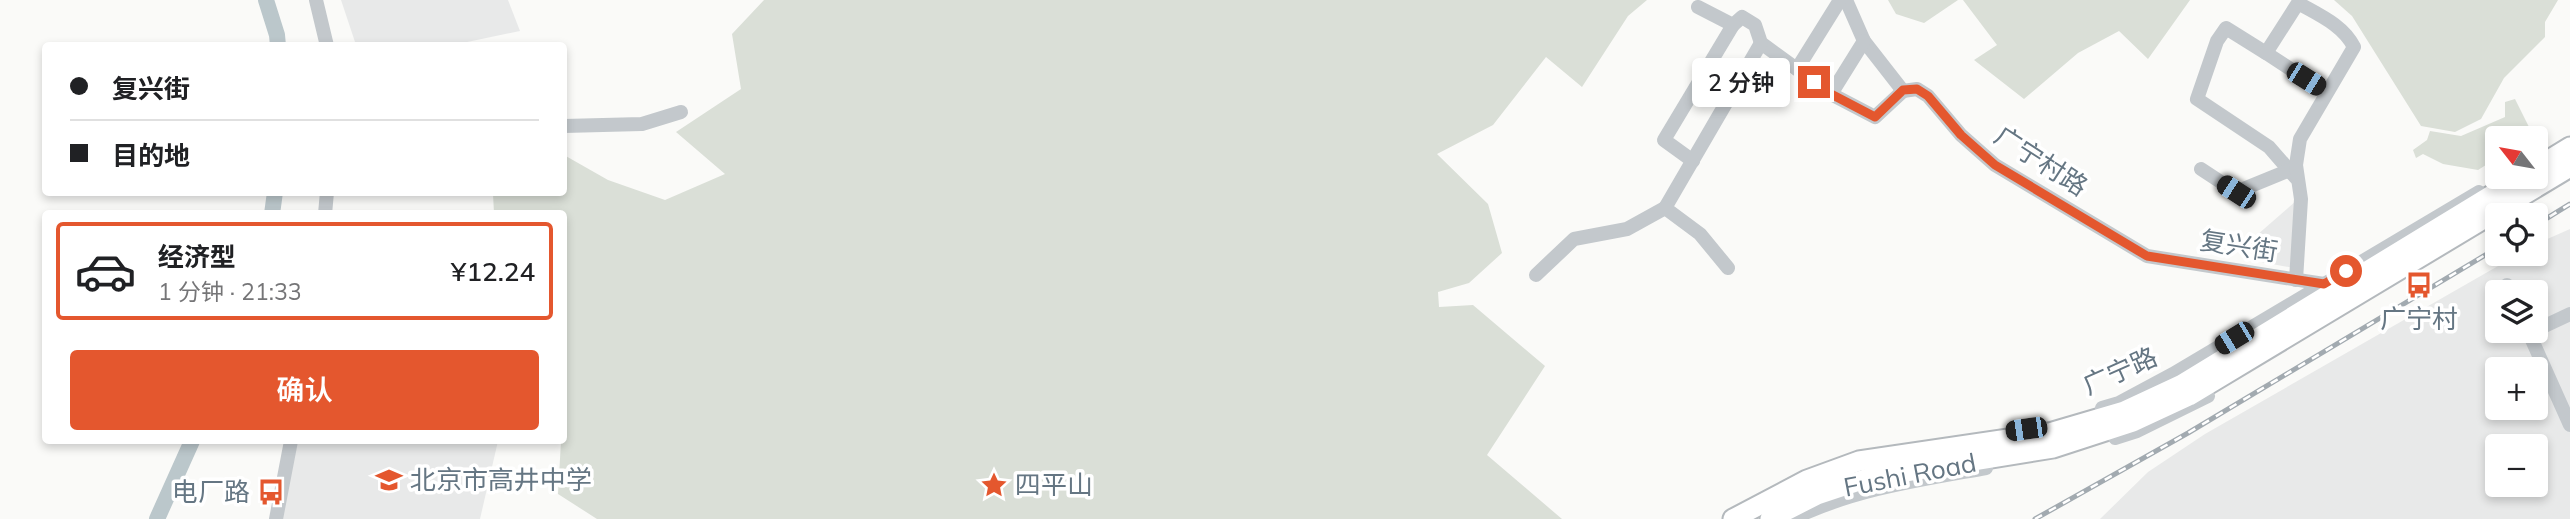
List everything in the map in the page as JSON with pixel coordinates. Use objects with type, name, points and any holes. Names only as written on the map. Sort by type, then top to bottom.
[{"type":"highway","points":[[2548,161],[2570,147]]},
{"type":"highway","name":"Fushi Road","points":[[1770,519],[1817,495],[1868,478],[2053,448],[2133,422],[2189,396],[2570,167]]},
{"type":"highway","name":"Fushi Road","points":[[1733,519],[1807,480],[1859,461],[2049,433],[2124,411],[2182,383],[2501,189]]},
{"type":"street","points":[[316,0],[326,42]]},
{"type":"street","points":[[1797,69],[1840,0]]},
{"type":"street","name":"广宁村路","points":[[1846,0],[1864,41],[1903,90],[1917,89],[1928,96],[1961,135],[1995,165],[2147,256]]},
{"type":"street","points":[[2266,53],[2298,2],[2339,27],[2354,47],[2300,139],[2293,175]]},
{"type":"street","points":[[1698,8],[1733,25]]},
{"type":"street","points":[[1693,160],[1664,140],[1733,25],[1742,17],[1755,25],[1761,43],[1831,94],[1875,117],[1903,90]]},
{"type":"street","points":[[2296,280],[2301,200],[2293,175],[2269,147],[2197,99],[2217,41],[2226,28],[2326,92]]},
{"type":"street","points":[[1831,94],[1864,41]]},
{"type":"street","points":[[1536,275],[1574,239],[1627,229],[1665,208],[1761,43]]},
{"type":"street","points":[[567,126],[642,124],[681,112]]},
{"type":"street","points":[[2548,151],[2570,137]]},
{"type":"street","points":[[2201,169],[2236,192],[2293,175]]},
{"type":"street","points":[[2527,203],[2570,175]]},
{"type":"street","name":"广宁路","points":[[1722,519],[1802,475],[1855,454],[2045,427],[2119,403],[2174,374],[2485,188]]},
{"type":"street","points":[[1665,208],[1700,234],[1728,268]]},
{"type":"street","points":[[1792,519],[1822,505],[1878,487],[2058,456],[2137,431],[2192,405],[2485,229]]},
{"type":"street","name":"复兴街","points":[[2147,256],[2324,284]]},
{"type":"street","points":[[2548,324],[2570,314]]},
{"type":"street","points":[[2537,343],[2570,425]]},
{"type":"street","points":[[276,519],[291,444]]},
{"type":"shaded area","points":[[341,0],[508,0],[520,31],[467,42],[355,42]]},
{"type":"shaded area","points":[[764,0],[1647,0],[1628,16],[1582,87],[1546,57],[1493,125],[1437,154],[1488,204],[1502,253],[1469,283],[1438,292],[1439,307],[1473,305],[1545,366],[1487,455],[1562,519],[597,519],[558,494],[561,444],[567,444],[567,210],[494,210],[493,196],[567,196],[567,157],[608,180],[665,200],[725,174],[676,132],[741,89],[732,34]]},
{"type":"shaded area","points":[[1888,0],[1958,0],[1924,23],[1896,14]]},
{"type":"shaded area","points":[[1963,0],[2190,0],[2148,59],[2119,31],[2078,53],[2024,99],[1974,60],[1997,45]]},
{"type":"shaded area","points":[[2334,0],[2558,0],[2545,22],[2545,37],[2504,78],[2481,119],[2455,132],[2421,126],[2352,16]]},
{"type":"shaded area","points":[[2515,99],[2528,126],[2485,126],[2485,166],[2478,170],[2443,164],[2423,154],[2416,158],[2413,150],[2427,140],[2430,131],[2461,136],[2505,117],[2505,102]]},
{"type":"shaded area","points":[[2297,200],[2294,268],[2261,262],[2249,242]]},
{"type":"shaded area","points":[[2570,229],[2570,519],[2100,519],[2148,472],[2205,434],[2498,266],[2548,266],[2548,239]]},
{"type":"shaded area","name":"北京市高井中学","points":[[296,444],[497,444],[480,519],[282,519]]},
{"type":"waterway","points":[[266,0],[278,42]]},
{"type":"waterway","points":[[273,210],[274,196]]},
{"type":"waterway","points":[[157,519],[191,444]]},
{"type":"railway","points":[[2548,218],[2570,204]]},
{"type":"railway","points":[[2035,519],[2188,433],[2485,255]]},
{"type":"place","name":"广宁村","points":[[2419,285]]},
{"type":"place","name":"北京市高井中学","points":[[389,480]]},
{"type":"place","name":"四平山","points":[[994,485]]},
{"type":"place","name":"电厂路","points":[[271,492]]},
{"type":"route","points":[[1814,82],[1875,117],[1903,90],[1917,89],[1928,96],[1961,135],[1995,165],[2147,256],[2324,284],[2346,271]]}]
